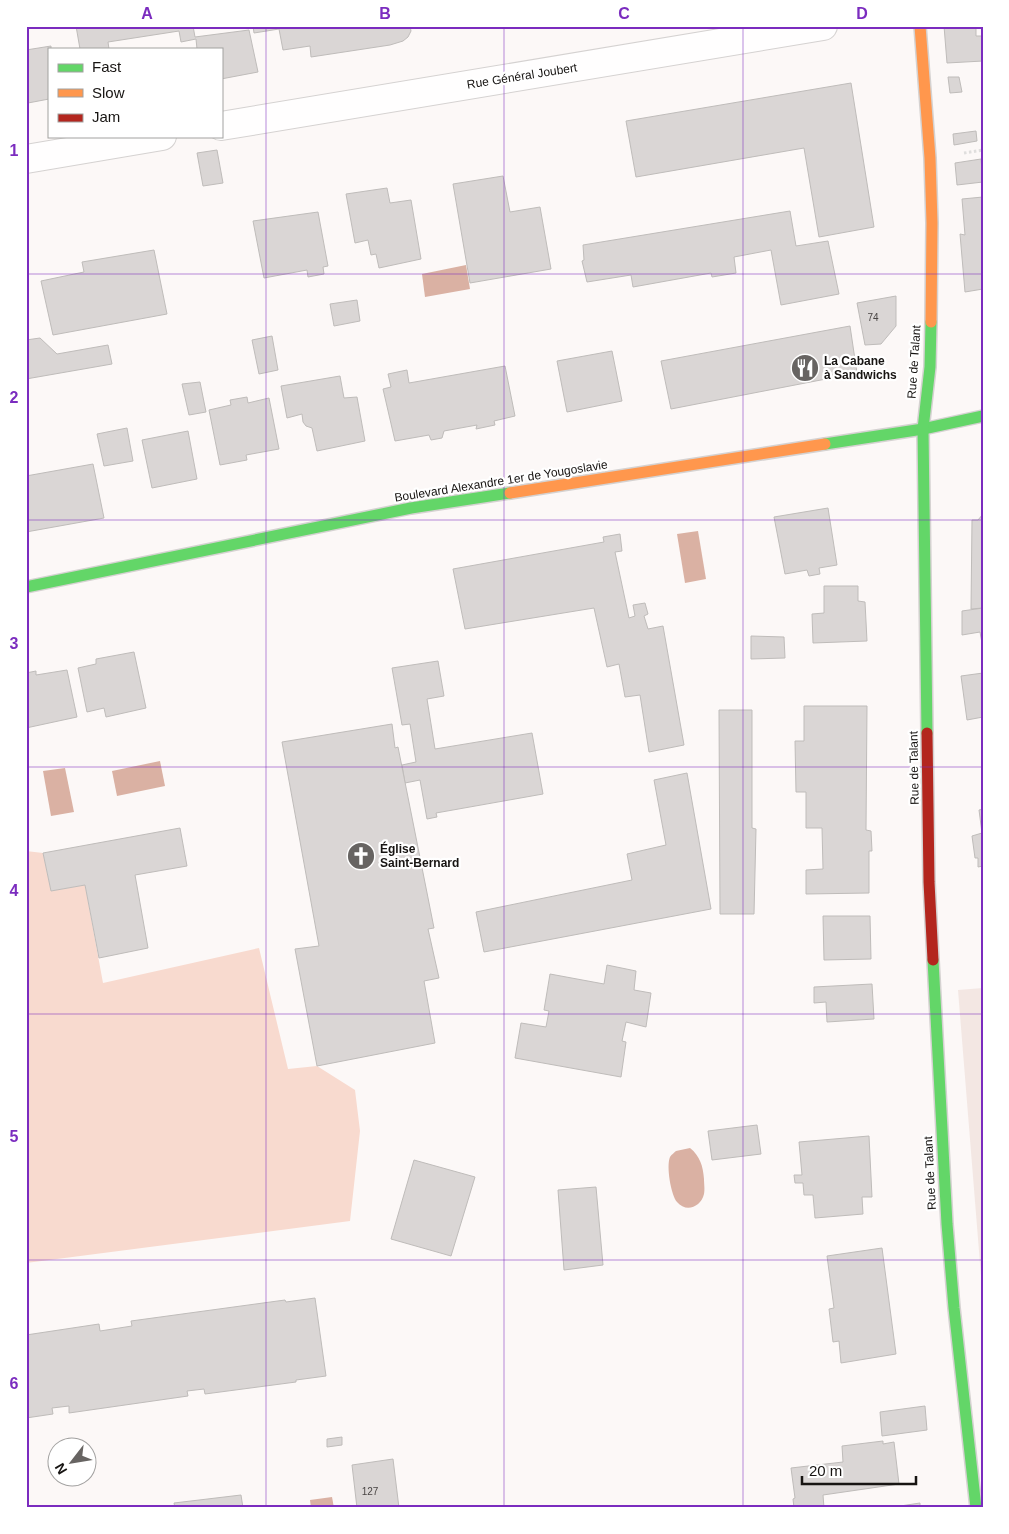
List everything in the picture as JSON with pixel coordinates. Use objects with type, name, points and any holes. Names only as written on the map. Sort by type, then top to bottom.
[{"type":"street","name":"Rue Général Joubert","points":[[222,126],[823,26]]},
{"type":"street","name":"Rue de Talant","points":[[920,26],[930,158],[932,223],[930,367],[923,429],[929,882],[947,1224],[954,1308],[976,1508]]},
{"type":"street","points":[[26,159],[150,138]]},
{"type":"street","name":"Boulevard Alexandre 1er de Yougoslavie","points":[[26,587],[410,508],[923,429],[983,416]]},
{"type":"shaded area","points":[[466,265],[470,289],[425,297],[422,274]]},
{"type":"shaded area","points":[[698,531],[706,579],[685,583],[677,534]]},
{"type":"shaded area","points":[[160,761],[165,786],[117,796],[112,771]]},
{"type":"shaded area","points":[[65,768],[74,812],[51,816],[43,771]]},
{"type":"shaded area","points":[[26,851],[43,853],[51,891],[85,885],[103,983],[259,948],[288,1069],[317,1066],[355,1090],[360,1131],[350,1221],[26,1263]]},
{"type":"shaded area","points":[[983,988],[983,1301],[958,990]]},
{"type":"shaded area","points":[[690,1148],[699,1158],[702,1166],[704,1194],[697,1205],[689,1208],[681,1205],[675,1198],[671,1187],[669,1161],[676,1151]]},
{"type":"shaded area","points":[[332,1497],[334,1508],[311,1508],[310,1500]]},
{"type":"building","points":[[76,26],[193,26],[195,37],[249,30],[258,72],[222,79],[222,48],[197,48],[196,39],[181,42],[179,31],[108,42],[109,48],[80,48]]},
{"type":"building","points":[[253,26],[410,26],[411,31],[403,41],[390,45],[311,57],[310,46],[283,50],[279,29],[254,33]]},
{"type":"building","points":[[944,26],[983,26],[976,28],[976,36],[983,36],[983,61],[947,63]]},
{"type":"building","points":[[51,46],[51,48],[48,48],[48,99],[28,103],[26,108],[26,50]]},
{"type":"building","points":[[948,77],[959,77],[962,92],[950,93]]},
{"type":"building","points":[[851,83],[874,227],[819,237],[804,148],[636,177],[626,121]]},
{"type":"building","points":[[976,131],[977,141],[954,145],[953,134]]},
{"type":"building","points":[[217,150],[223,183],[203,186],[197,153]]},
{"type":"building","points":[[981,159],[983,182],[957,185],[955,163]]},
{"type":"building","points":[[503,176],[510,212],[540,207],[551,269],[470,283],[453,184]]},
{"type":"building","points":[[387,188],[390,203],[411,200],[421,259],[379,268],[376,254],[371,255],[368,240],[355,243],[346,194]]},
{"type":"building","points":[[983,197],[983,289],[965,292],[960,234],[965,235],[962,199]]},
{"type":"building","points":[[790,211],[796,246],[828,241],[839,294],[781,305],[771,250],[734,257],[736,273],[712,277],[711,273],[633,287],[631,275],[587,282],[582,261],[584,260],[583,245]]},
{"type":"building","points":[[318,212],[328,266],[323,267],[324,274],[308,277],[307,270],[264,278],[253,221]]},
{"type":"building","points":[[154,250],[167,314],[53,335],[41,281],[84,272],[82,262]]},
{"type":"building","points":[[896,296],[896,326],[881,344],[865,345],[857,303]]},
{"type":"building","points":[[357,300],[360,321],[334,326],[330,304]]},
{"type":"building","points":[[850,326],[857,373],[671,409],[661,361]]},
{"type":"building","points":[[272,336],[278,370],[259,374],[252,340]]},
{"type":"building","points":[[40,338],[57,354],[108,345],[112,364],[26,379],[26,340]]},
{"type":"building","points":[[612,351],[622,401],[567,412],[557,361]]},
{"type":"building","points":[[505,366],[515,416],[494,421],[495,425],[476,429],[477,425],[444,431],[442,438],[431,440],[429,435],[395,441],[383,389],[391,387],[388,374],[407,370],[409,383]]},
{"type":"building","points":[[340,376],[344,398],[357,397],[365,441],[317,451],[312,428],[306,426],[303,422],[302,414],[287,418],[281,386]]},
{"type":"building","points":[[200,382],[206,412],[189,415],[182,384]]},
{"type":"building","points":[[247,397],[248,403],[269,398],[279,449],[246,455],[247,460],[220,465],[209,410],[231,405],[230,400]]},
{"type":"building","points":[[127,428],[133,461],[104,466],[97,434]]},
{"type":"building","points":[[188,431],[197,479],[152,488],[142,440]]},
{"type":"building","points":[[93,464],[104,518],[26,532],[26,476]]},
{"type":"building","points":[[828,508],[837,565],[819,568],[820,574],[809,576],[807,570],[785,574],[774,517]]},
{"type":"building","points":[[983,514],[983,608],[971,609],[972,520],[978,520]]},
{"type":"building","points":[[620,534],[622,551],[615,552],[629,618],[635,616],[633,605],[645,603],[648,614],[644,616],[648,629],[663,626],[684,745],[649,752],[640,695],[625,697],[619,664],[607,667],[594,608],[465,629],[453,569],[604,542],[603,537]]},
{"type":"building","points":[[824,586],[858,586],[858,601],[865,602],[867,641],[813,643],[812,614],[824,613]]},
{"type":"building","points":[[983,608],[983,649],[980,632],[962,635],[962,611]]},
{"type":"building","points":[[751,636],[784,637],[785,658],[751,659]]},
{"type":"building","points":[[134,652],[146,708],[106,717],[104,708],[87,712],[78,668],[96,664],[96,659]]},
{"type":"building","points":[[438,661],[444,696],[427,699],[435,749],[532,733],[543,794],[436,813],[437,817],[427,819],[420,780],[405,783],[402,765],[416,762],[410,724],[402,725],[392,668]]},
{"type":"building","points":[[67,670],[77,717],[26,728],[26,673],[36,671],[36,675]]},
{"type":"building","points":[[983,673],[983,717],[967,720],[961,676]]},
{"type":"building","points":[[804,706],[867,706],[866,830],[871,831],[872,851],[869,851],[869,893],[806,894],[806,870],[823,869],[822,828],[806,828],[806,792],[796,792],[795,741],[804,741]]},
{"type":"building","points":[[719,710],[752,710],[752,828],[756,829],[754,914],[720,914]]},
{"type":"building","name":"Église Saint-Bernard","points":[[392,724],[395,748],[398,747],[434,928],[428,929],[439,978],[424,981],[435,1043],[317,1066],[295,949],[319,946],[282,742]]},
{"type":"building","points":[[687,773],[711,909],[484,952],[476,912],[632,880],[627,854],[666,845],[654,780]]},
{"type":"building","points":[[983,809],[983,866],[978,867],[978,858],[975,858],[972,836],[982,833],[979,810]]},
{"type":"building","points":[[180,828],[187,866],[135,875],[148,948],[99,958],[85,885],[51,891],[43,853]]},
{"type":"building","points":[[823,916],[870,916],[871,959],[824,960]]},
{"type":"building","points":[[607,965],[636,971],[634,990],[651,993],[646,1027],[626,1022],[622,1041],[626,1042],[621,1077],[515,1058],[521,1023],[546,1027],[549,1011],[544,1010],[550,974],[604,984]]},
{"type":"building","points":[[872,984],[874,1019],[827,1022],[826,1002],[814,1003],[814,987]]},
{"type":"building","points":[[757,1125],[761,1154],[712,1160],[708,1131]]},
{"type":"building","points":[[869,1136],[872,1197],[862,1197],[863,1214],[815,1218],[813,1195],[804,1195],[803,1183],[795,1183],[794,1175],[802,1175],[799,1142]]},
{"type":"building","points":[[414,1160],[475,1177],[451,1256],[391,1239]]},
{"type":"building","points":[[596,1187],[603,1265],[564,1270],[558,1190]]},
{"type":"building","points":[[882,1248],[896,1354],[841,1363],[839,1341],[833,1342],[829,1309],[834,1308],[827,1256]]},
{"type":"building","points":[[315,1298],[326,1376],[296,1380],[296,1382],[205,1394],[204,1389],[187,1391],[188,1396],[69,1413],[69,1406],[52,1408],[53,1414],[26,1418],[26,1335],[99,1324],[100,1331],[132,1326],[131,1321],[285,1300],[286,1302]]},
{"type":"building","points":[[925,1406],[927,1430],[882,1436],[880,1412]]},
{"type":"building","points":[[342,1437],[342,1445],[327,1447],[327,1439]]},
{"type":"building","points":[[883,1441],[883,1444],[894,1442],[899,1484],[823,1495],[824,1508],[794,1508],[793,1499],[795,1498],[791,1468],[843,1462],[842,1446]]},
{"type":"building","points":[[393,1459],[399,1508],[357,1508],[352,1465]]},
{"type":"building","points":[[241,1495],[243,1508],[175,1508],[174,1503]]},
{"type":"building","points":[[920,1503],[920,1508],[887,1508]]},
{"type":"traffic: fast","points":[[927,733],[923,429],[930,367],[931,322]]},
{"type":"traffic: fast","points":[[825,444],[923,429],[983,416]]},
{"type":"traffic: fast","points":[[26,587],[411,508],[510,493]]},
{"type":"traffic: fast","points":[[933,960],[947,1224],[954,1308],[976,1508]]},
{"type":"traffic: slow","points":[[920,26],[930,158],[932,223],[931,322]]},
{"type":"traffic: slow","points":[[510,493],[825,444]]},
{"type":"traffic: jam","points":[[927,733],[929,882],[933,960]]},
{"type":"place","name":"La Cabane à Sandwichs","points":[[805,368]]},
{"type":"place","name":"Église Saint-Bernard","points":[[361,856]]}]
